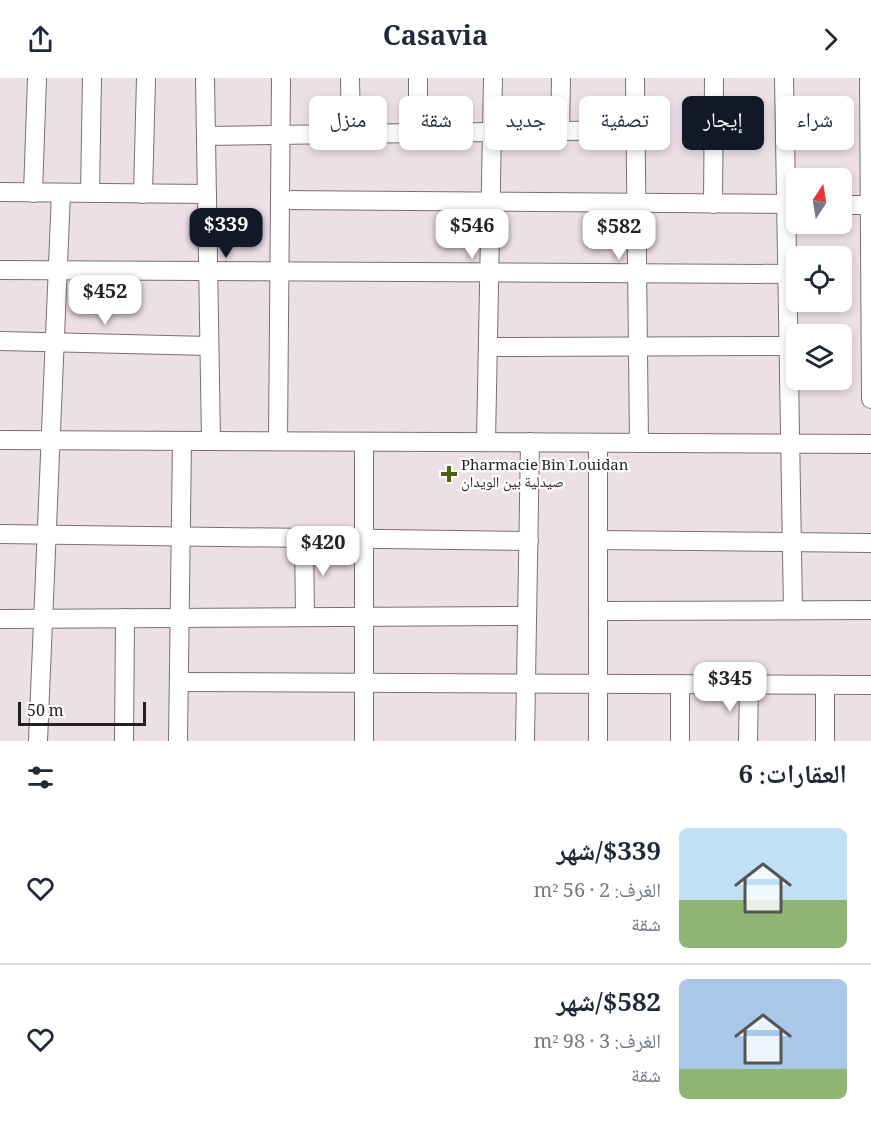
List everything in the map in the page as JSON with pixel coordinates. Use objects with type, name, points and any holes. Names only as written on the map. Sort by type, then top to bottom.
[{"type":"street","points":[[33,193],[37,78]]},
{"type":"street","points":[[90,193],[92,78]]},
{"type":"street","points":[[143,194],[146,78]]},
{"type":"street","points":[[205,78],[211,441]]},
{"type":"street","points":[[278,441],[280,78]]},
{"type":"street","points":[[350,78],[350,96]]},
{"type":"street","points":[[418,78],[418,96]]},
{"type":"street","points":[[493,78],[493,96]]},
{"type":"street","points":[[561,78],[561,96]]},
{"type":"street","points":[[634,78],[634,96]]},
{"type":"street","points":[[713,204],[714,78]]},
{"type":"street","points":[[784,78],[789,168]]},
{"type":"street","points":[[868,78],[871,399]]},
{"type":"street","points":[[206,136],[309,135]]},
{"type":"street","points":[[486,442],[492,150]]},
{"type":"street","points":[[635,150],[639,443]]},
{"type":"street","points":[[0,192],[207,194]]},
{"type":"street","points":[[38,741],[61,193]]},
{"type":"street","points":[[280,200],[786,204]]},
{"type":"street","points":[[852,205],[870,205]]},
{"type":"street","points":[[0,270],[786,274]]},
{"type":"street","points":[[0,341],[209,346]]},
{"type":"street","points":[[488,347],[786,346]]},
{"type":"street","points":[[789,390],[793,610]]},
{"type":"street","points":[[0,440],[871,444]]},
{"type":"street","points":[[178,741],[182,441]]},
{"type":"street","points":[[364,442],[364,741]]},
{"type":"street","points":[[525,741],[530,442]]},
{"type":"street","points":[[597,443],[598,741]]},
{"type":"street","points":[[0,534],[529,541]]},
{"type":"street","points":[[304,538],[305,617]]},
{"type":"street","points":[[598,540],[871,543]]},
{"type":"street","points":[[598,610],[871,610]]},
{"type":"street","points":[[0,619],[527,616]]},
{"type":"street","points":[[124,741],[125,618]]},
{"type":"street","points":[[179,682],[871,686]]},
{"type":"street","points":[[680,684],[680,741]]},
{"type":"street","points":[[748,741],[749,685]]},
{"type":"street","points":[[825,685],[825,741]]},
{"type":"place","name":"Pharmacie Bin Louidan صيدلية بين الويدان","points":[[449,474]]}]
